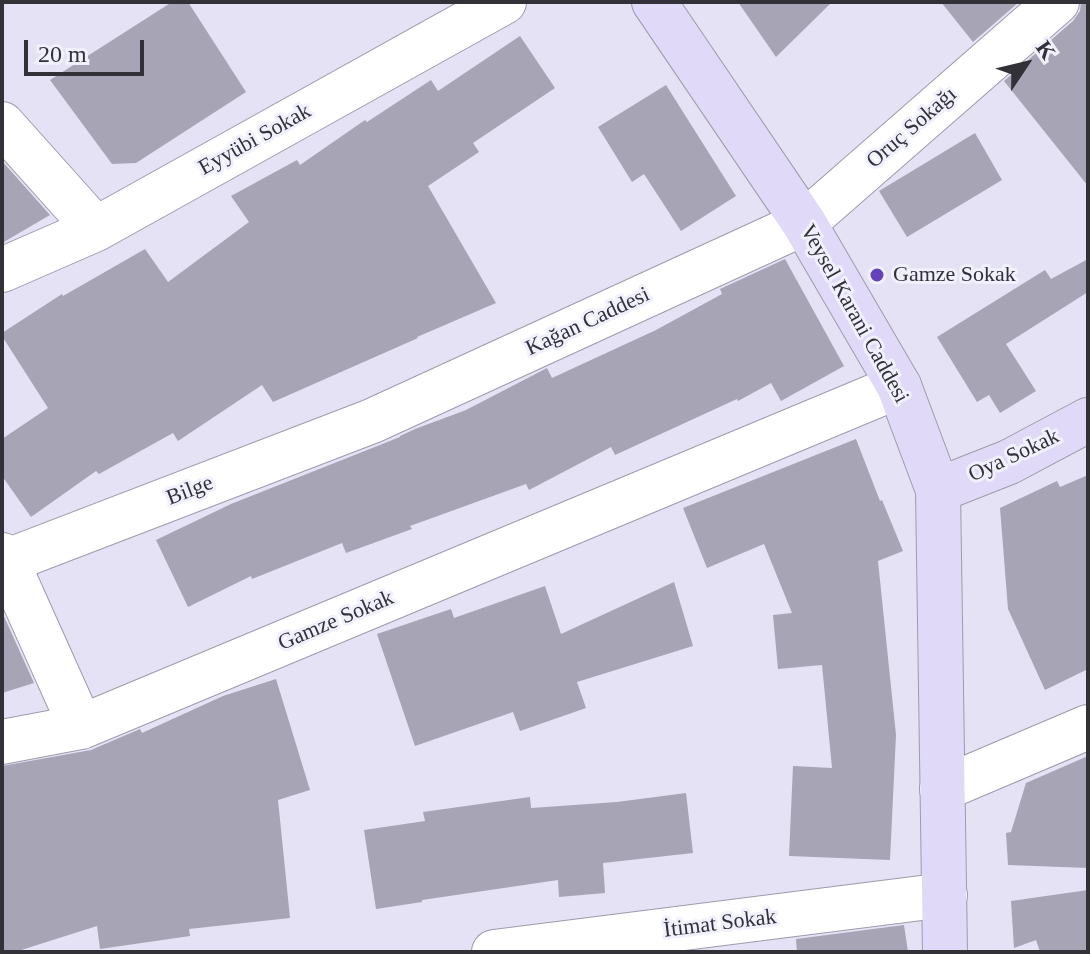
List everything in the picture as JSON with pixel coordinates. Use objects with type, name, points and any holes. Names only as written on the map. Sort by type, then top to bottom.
[{"type":"main road","name":"Veysel Karani Caddesi","points":[[654,2],[804,223],[899,386],[938,490],[945,952]]},
{"type":"main road","name":"Oya Sokak","points":[[938,490],[1009,462],[1088,420]]},
{"type":"street","name":"Eyyübi Sokak","points":[[2,270],[96,229],[504,2]]},
{"type":"street","name":"Oruç Sokağı","points":[[804,223],[1057,2]]},
{"type":"street","points":[[2,124],[96,229]]},
{"type":"street","name":"Kağan Caddesi","points":[[372,421],[804,223]]},
{"type":"street","name":"Gamze Sokak","points":[[2,742],[81,727],[899,386]]},
{"type":"street","name":"Bilge","points":[[4,560],[372,421]]},
{"type":"street","points":[[4,560],[81,727]]},
{"type":"street","points":[[942,789],[1088,727]]},
{"type":"street","name":"İtimat Sokak","points":[[494,952],[945,895]]},
{"type":"building","points":[[172,2],[188,2],[246,92],[136,163],[112,164],[50,80]]},
{"type":"building","points":[[738,2],[832,2],[776,57]]},
{"type":"building","points":[[941,2],[1019,2],[973,42]]},
{"type":"building","points":[[1081,2],[1088,2],[1088,186],[1004,81],[1073,21],[1080,11]]},
{"type":"building","points":[[520,36],[555,88],[473,143],[479,152],[428,186],[496,303],[273,402],[262,385],[178,441],[173,433],[99,474],[96,471],[31,517],[2,476],[2,439],[48,408],[2,333],[62,294],[145,249],[168,282],[249,222],[231,196],[297,160],[300,165],[431,80],[438,91]]},
{"type":"building","points":[[666,85],[736,196],[681,231],[644,174],[632,182],[598,127]]},
{"type":"building","points":[[975,133],[1002,180],[907,237],[879,191]]},
{"type":"building","points":[[2,161],[50,215],[2,243]]},
{"type":"building","points":[[785,259],[844,366],[781,401],[771,383],[738,401],[615,455],[611,447],[529,490],[526,484],[346,553],[342,543],[252,579],[251,576],[188,607],[156,540],[231,504],[466,410],[547,368],[552,378],[656,330],[722,294],[720,289]]},
{"type":"building","points":[[1088,259],[1088,292],[1006,344],[1036,391],[1000,413],[989,395],[977,402],[937,337],[1045,270],[1051,279]]},
{"type":"building","points":[[856,439],[903,551],[878,561],[896,735],[890,860],[789,856],[793,766],[832,768],[822,665],[778,669],[773,615],[792,613],[764,544],[707,568],[683,508]]},
{"type":"building","points":[[1088,475],[1088,669],[1045,690],[1008,609],[1000,508],[1057,481],[1060,487]]},
{"type":"building","points":[[674,582],[693,646],[577,682],[586,708],[520,731],[513,712],[415,746],[377,634],[451,609],[454,618],[545,586],[561,634]]},
{"type":"building","points":[[2,612],[34,683],[2,693]]},
{"type":"building","points":[[276,679],[310,790],[278,800],[290,918],[189,929],[190,936],[100,949],[97,926],[15,952],[2,952],[2,766],[91,750],[140,729],[142,733],[223,696]]},
{"type":"building","points":[[1088,756],[1088,868],[1008,865],[1006,833],[1011,832],[1026,783]]},
{"type":"building","points":[[686,793],[693,853],[603,863],[605,893],[559,897],[558,880],[376,909],[364,830],[425,821],[423,812],[530,797],[531,808]]},
{"type":"building","points":[[1088,890],[1088,952],[1040,952],[1036,940],[1014,948],[1011,901]]},
{"type":"building","points":[[904,925],[908,952],[797,952],[796,939]]},
{"type":"place","name":"Gamze Sokak","points":[[877,275]]}]
